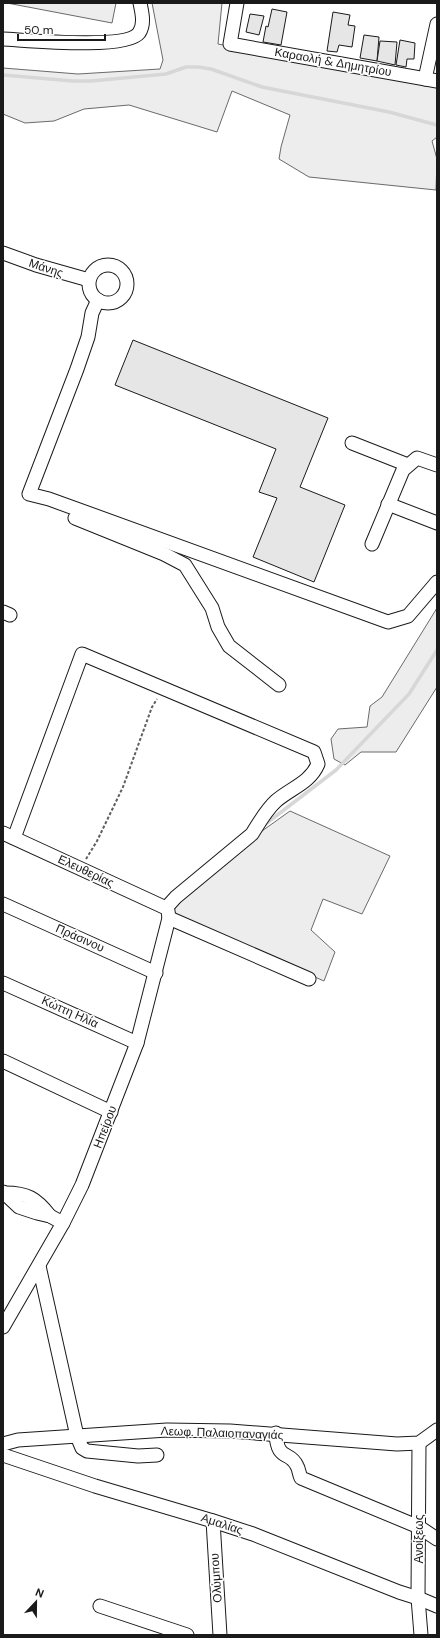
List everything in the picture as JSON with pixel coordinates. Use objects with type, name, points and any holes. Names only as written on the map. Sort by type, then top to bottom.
[{"type":"street","points":[[3,39],[76,43],[129,39],[138,34],[142,26],[143,18],[140,3]]},
{"type":"street","name":"Καραολή & Δημητρίου","points":[[237,3],[230,44],[431,80]]},
{"type":"street","points":[[431,80],[437,24]]},
{"type":"street","name":"Μάνης","points":[[3,253],[36,265],[89,280]]},
{"type":"street","points":[[103,265],[113,265],[122,271],[127,279],[127,288],[123,296],[115,302],[106,303],[98,300],[92,295],[89,288],[89,280],[94,271],[103,265]]},
{"type":"street","points":[[98,300],[92,313],[88,337],[28,498],[164,554],[186,565],[209,604],[218,627],[229,646],[278,684]]},
{"type":"street","points":[[352,443],[408,465]]},
{"type":"street","points":[[372,544],[403,470],[417,458],[437,465]]},
{"type":"street","points":[[29,494],[48,499],[388,622],[408,616],[437,582]]},
{"type":"street","points":[[388,504],[437,523]]},
{"type":"street","points":[[8,836],[82,654],[314,752],[318,764],[314,772],[306,781],[276,801],[260,820],[252,834],[176,898],[168,912]]},
{"type":"street","name":"Ελευθερίας","points":[[8,836],[80,868],[168,912],[309,979]]},
{"type":"street","name":"Πράσινου","points":[[3,904],[156,973]]},
{"type":"street","name":"Ηπείρου","points":[[3,1327],[63,1223],[82,1184],[111,1112],[138,1043],[156,973],[168,912]]},
{"type":"street","name":"Κώττη Ηλία","points":[[3,983],[138,1043]]},
{"type":"street","points":[[3,1061],[111,1112]]},
{"type":"street","points":[[4,1195],[19,1207],[50,1216],[63,1223]]},
{"type":"street","points":[[39,1266],[77,1436],[82,1448],[87,1451],[138,1456],[157,1456]]},
{"type":"street","name":"Λεωφ. Παλαιοπαναγιάς","points":[[3,1444],[18,1440],[167,1430],[276,1433],[397,1444],[419,1443]]},
{"type":"street","points":[[419,1443],[437,1430]]},
{"type":"street","points":[[276,1433],[276,1445],[280,1453],[294,1461],[298,1466],[301,1478],[419,1527],[437,1539]]},
{"type":"street","name":"Ανοίξεως","points":[[419,1443],[418,1598],[421,1635]]},
{"type":"street","name":"Αμαλίας","points":[[3,1455],[95,1486],[213,1521],[296,1551],[437,1606]]},
{"type":"street","name":"Ολύμπου","points":[[213,1521],[220,1635]]},
{"type":"street","points":[[100,1606],[186,1635]]},
{"type":"path","points":[[80,868],[97,841],[124,787],[152,707],[163,689]]},
{"type":"shaded area","points":[[7,3],[116,3],[112,23]]},
{"type":"shaded area","points":[[152,3],[222,3],[218,44],[437,86],[437,137],[432,141],[437,159],[436,190],[309,177],[279,159],[290,115],[232,91],[217,132],[129,105],[84,109],[54,121],[25,123],[3,114],[3,68],[78,74],[160,69],[163,60]]},
{"type":"shaded area","points":[[437,608],[437,687],[396,752],[361,752],[345,765],[334,759],[331,739],[338,729],[367,727],[370,706],[382,697]]},
{"type":"shaded area","points":[[290,811],[390,856],[362,914],[323,899],[311,930],[335,952],[324,981],[174,916],[173,902],[255,836]]},
{"type":"building","points":[[272,9],[287,12],[281,45],[263,42],[266,26],[268,27]]},
{"type":"building","points":[[333,12],[350,15],[348,25],[355,26],[352,47],[339,45],[337,52],[327,51]]},
{"type":"building","points":[[250,14],[264,16],[259,35],[246,32]]},
{"type":"building","points":[[364,35],[379,37],[377,61],[360,58]]},
{"type":"building","points":[[400,40],[415,43],[414,59],[407,59],[406,67],[396,65]]},
{"type":"building","points":[[380,41],[397,42],[395,65],[377,61]]},
{"type":"building","points":[[133,340],[328,418],[300,487],[345,505],[314,582],[253,557],[277,498],[259,492],[276,449],[115,385]]},
{"type":"waterway","points":[[3,75],[73,81],[91,81],[166,74],[186,67],[198,67],[211,69],[262,87],[389,112],[437,125]]},
{"type":"waterway","points":[[263,826],[336,770],[409,694],[437,650]]}]
